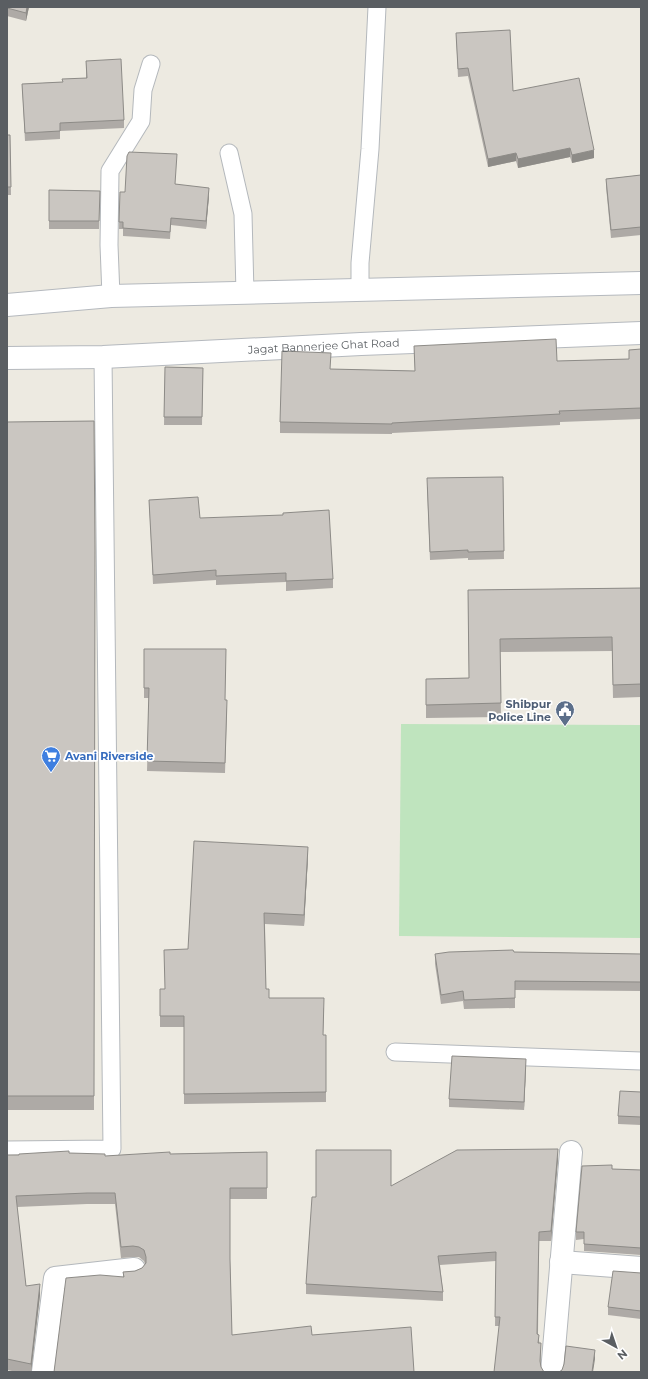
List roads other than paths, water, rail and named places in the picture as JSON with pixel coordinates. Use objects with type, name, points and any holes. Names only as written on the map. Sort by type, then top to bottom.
[{"type":"main road","points":[[7,305],[111,296],[641,283]]},
{"type":"main road","name":"Jagat Bannerjee Ghat Road","points":[[7,358],[103,357],[361,344],[641,333]]},
{"type":"main road","points":[[552,1372],[571,1152]]},
{"type":"main road","points":[[561,1262],[641,1268]]},
{"type":"main road","points":[[43,1372],[54,1278],[134,1269]]},
{"type":"lane","points":[[360,290],[360,263],[370,149],[377,7]]},
{"type":"lane","points":[[111,296],[108,245],[110,171],[141,121],[142,90],[151,64]]},
{"type":"lane","points":[[229,153],[243,214],[245,293]]},
{"type":"lane","points":[[7,1150],[112,1149],[103,357]]},
{"type":"lane","points":[[395,1052],[641,1061]]},
{"type":"place","name":"Shibpur Police Line","points":[[565,727]]},
{"type":"place","name":"Avani Riverside","points":[[51,773]]}]
